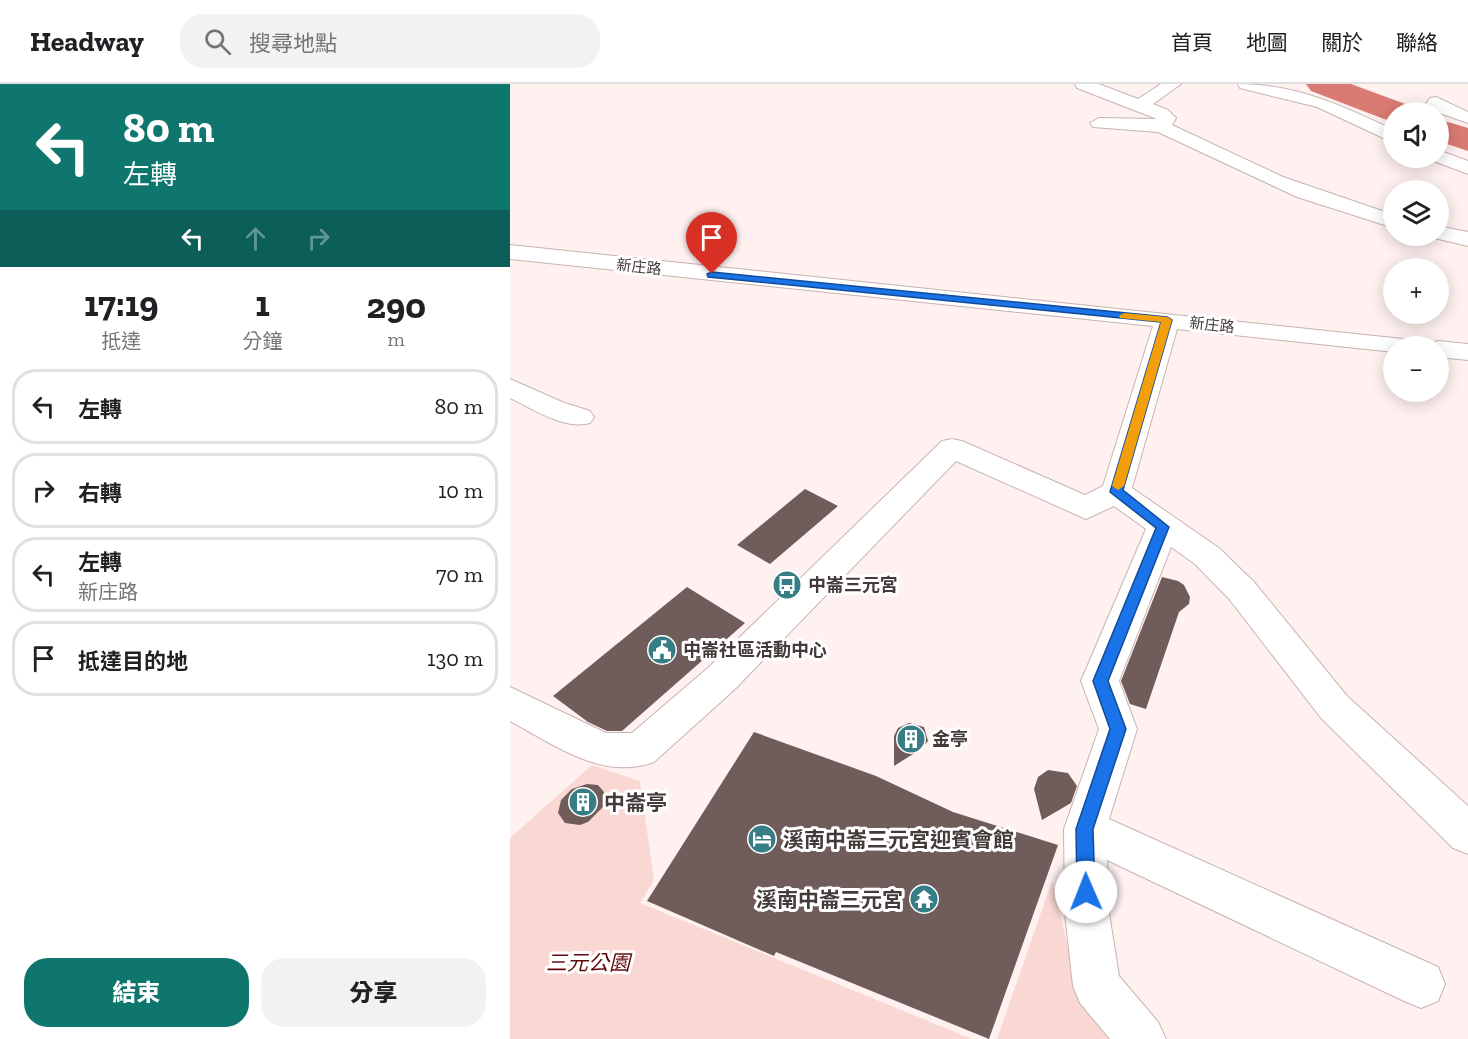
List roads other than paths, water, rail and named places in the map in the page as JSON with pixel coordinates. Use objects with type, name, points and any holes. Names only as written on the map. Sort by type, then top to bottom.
[{"type":"street","points":[[1083,84],[1140,105],[1167,118],[1162,127]]},
{"type":"street","points":[[1140,105],[1173,84]]},
{"type":"street","points":[[1246,84],[1323,104],[1383,132]]},
{"type":"street","points":[[1449,111],[1468,118]]},
{"type":"street","points":[[1099,123],[1162,127],[1217,156],[1330,202],[1383,219]]},
{"type":"street","points":[[1449,160],[1468,168]]},
{"type":"street","points":[[1449,235],[1468,239]]},
{"type":"street","name":"新庄路","points":[[510,252],[824,287],[1383,343]]},
{"type":"street","points":[[510,703],[602,750],[640,750],[722,678],[952,448],[1086,508],[1116,492],[1167,320]]},
{"type":"street","points":[[1449,350],[1468,352]]},
{"type":"street","points":[[510,387],[552,408],[580,417]]},
{"type":"street","points":[[1116,492],[1207,556],[1242,591],[1296,663],[1334,707],[1468,834]]},
{"type":"street","points":[[1141,1039],[1096,986],[1087,913],[1085,829],[1118,729],[1100,681],[1163,527]]},
{"type":"street","points":[[1085,829],[1421,984]]},
{"type":"waterway","points":[[1322,84],[1383,107]]},
{"type":"waterway","points":[[1449,133],[1468,140]]},
{"type":"place","name":"中崙三元宮","points":[[787,585]]},
{"type":"place","name":"中崙社區活動中心","points":[[662,650]]},
{"type":"place","name":"金亭","points":[[911,739]]},
{"type":"place","name":"中崙亭","points":[[583,802]]},
{"type":"place","name":"溪南中崙三元宮迎賓會館","points":[[762,839]]},
{"type":"place","name":"溪南中崙三元宮","points":[[924,899]]},
{"type":"park label","name":"三元公園","points":[[588,962]]}]
